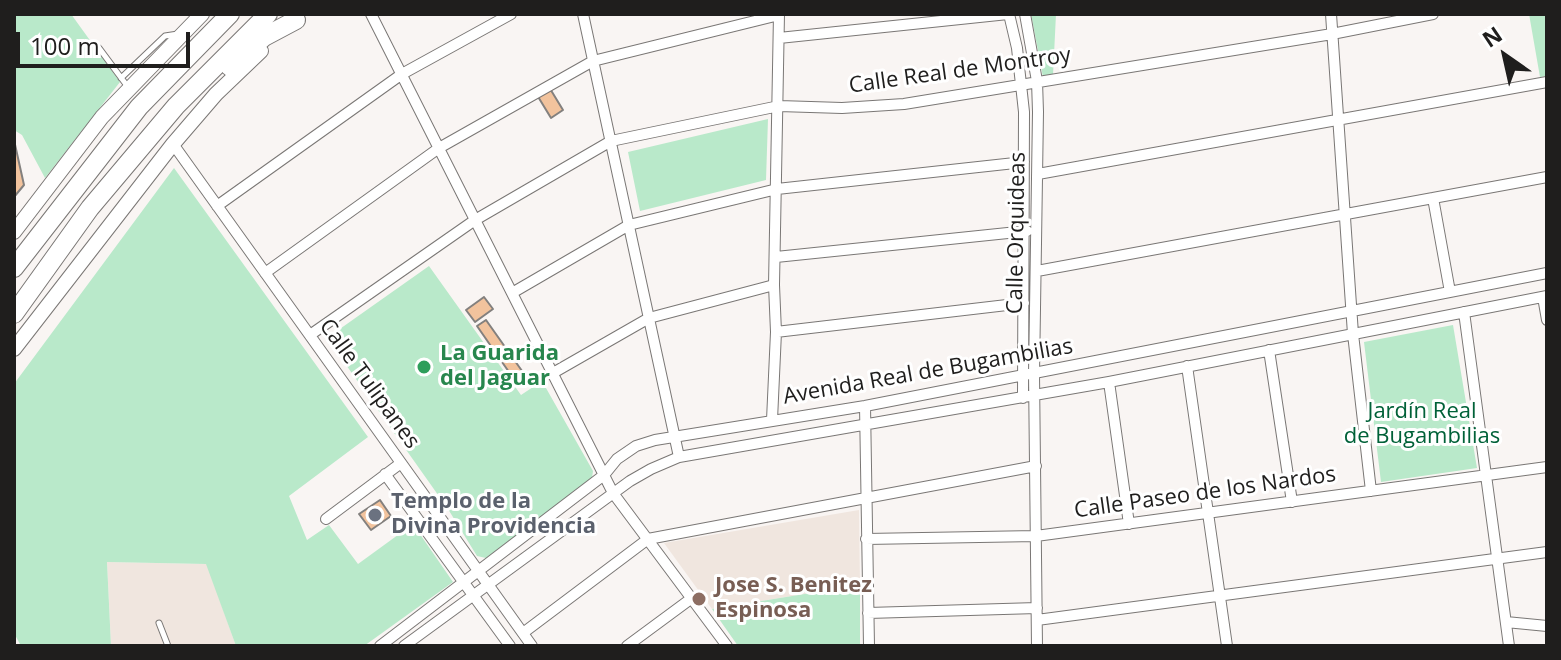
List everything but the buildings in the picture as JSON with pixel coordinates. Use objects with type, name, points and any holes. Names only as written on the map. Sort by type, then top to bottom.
[{"type":"highway","points":[[176,70],[216,14]]},
{"type":"highway","points":[[14,268],[139,107],[230,14]]},
{"type":"highway","points":[[14,314],[90,208],[176,106],[268,14]]},
{"type":"highway","points":[[137,154],[264,37],[301,17]]},
{"type":"highway","points":[[14,254],[47,224]]},
{"type":"street","points":[[14,232],[125,83],[202,14]]},
{"type":"street","points":[[371,14],[613,493],[727,646]]},
{"type":"street","points":[[217,206],[402,74],[511,14]]},
{"type":"street","points":[[583,14],[679,457]]},
{"type":"street","points":[[265,273],[439,148],[593,61],[779,14],[774,285],[776,332],[772,420]]},
{"type":"street","points":[[779,38],[1009,14]]},
{"type":"street","name":"Calle Orquideas","points":[[1009,14],[1022,84],[1022,375],[1029,397],[1036,466],[1037,646]]},
{"type":"street","name":"Calle Orquideas","points":[[1025,14],[1037,81],[1038,174],[1034,374],[1029,397]]},
{"type":"street","points":[[1331,14],[1351,311],[1371,491]]},
{"type":"street","name":"Calle Real de Montroy","points":[[310,335],[475,220],[611,141],[779,106],[842,108],[904,104],[1332,34],[1433,14]]},
{"type":"street","points":[[14,349],[173,144],[216,94],[301,17]]},
{"type":"street","points":[[1038,174],[1547,82]]},
{"type":"street","name":"Calle Tulipanes","points":[[173,144],[532,646]]},
{"type":"street","points":[[512,293],[629,225],[777,189],[1024,162]]},
{"type":"street","points":[[1037,271],[1547,177]]},
{"type":"street","points":[[1433,198],[1450,292]]},
{"type":"street","points":[[776,257],[1037,231]]},
{"type":"street","name":"Avenida Real de Bugambilias","points":[[380,646],[604,475],[617,459],[636,446],[655,440],[865,406],[1034,374],[1547,273]]},
{"type":"street","points":[[553,373],[649,318],[774,285]]},
{"type":"street","points":[[1545,297],[1547,320]]},
{"type":"street","name":"Avenida Real de Bugambilias","points":[[404,646],[613,493],[651,469],[679,457],[1029,397],[1545,297]]},
{"type":"street","points":[[776,332],[1024,303]]},
{"type":"street","points":[[1464,312],[1509,646]]},
{"type":"street","points":[[1269,350],[1292,502]]},
{"type":"street","points":[[1187,366],[1227,646]]},
{"type":"street","points":[[1109,382],[1129,524]]},
{"type":"street","points":[[865,406],[869,646]]},
{"type":"street","points":[[326,519],[401,463]]},
{"type":"street","points":[[523,633],[648,539],[1036,466]]},
{"type":"street","name":"Calle Paseo de los Nardos","points":[[866,539],[1036,536],[1547,467]]},
{"type":"street","name":"Calle Tulipanes","points":[[385,474],[510,646]]},
{"type":"street","points":[[1037,620],[1547,552]]},
{"type":"street","points":[[627,646],[692,598]]},
{"type":"street","points":[[868,613],[1037,608]]},
{"type":"street","points":[[1506,622],[1547,626]]},
{"type":"lane","points":[[99,48],[125,83]]},
{"type":"lane","points":[[159,623],[168,646]]},
{"type":"shaded area","points":[[859,510],[860,585],[712,609],[664,543]]},
{"type":"shaded area","points":[[107,562],[207,564],[236,646],[111,646]]},
{"type":"green space","points":[[14,14],[71,14],[120,82],[45,178],[22,135],[14,130]]},
{"type":"green space","points":[[1031,14],[1056,14],[1053,75],[1043,77]]},
{"type":"green space","points":[[1529,14],[1547,14],[1547,76],[1540,77]]},
{"type":"green space","points":[[768,119],[766,180],[640,211],[628,152]]},
{"type":"green space","points":[[174,168],[368,437],[289,496],[307,540],[329,525],[358,564],[413,524],[453,582],[364,646],[236,646],[206,564],[107,562],[111,646],[21,646],[14,633],[14,384]]},
{"type":"green space","name":"La Guarida del Jaguar","points":[[429,266],[521,395],[542,381],[593,471],[592,478],[486,558],[477,556],[448,509],[327,338]]},
{"type":"green space","name":"Jardín Real de Bugambilias","points":[[1453,325],[1477,468],[1381,482],[1364,342]]},
{"type":"green space","points":[[860,585],[860,646],[738,646],[712,609]]},
{"type":"place","name":"La Guarida del Jaguar","points":[[424,367]]},
{"type":"place","name":"Templo de la Divina Providencia","points":[[375,515]]},
{"type":"place","name":"Jose S. Benitez Espinosa","points":[[699,599]]}]
